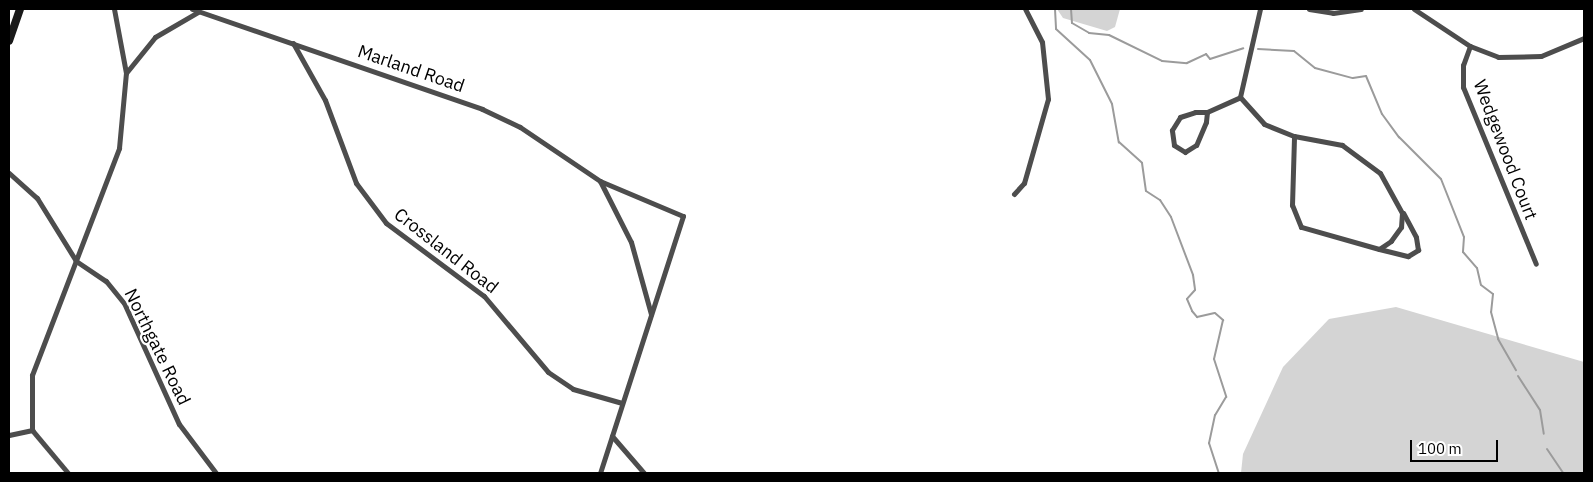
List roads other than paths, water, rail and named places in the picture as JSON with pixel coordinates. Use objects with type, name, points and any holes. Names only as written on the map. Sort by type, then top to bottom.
[{"type":"street","points":[[9,42],[20,9]]},
{"type":"street","points":[[68,473],[32,430],[34,364],[116,161],[126,73],[114,9]]},
{"type":"street","name":"Marland Road","points":[[192,9],[482,109],[520,127],[600,181],[683,216],[600,473]]},
{"type":"street","points":[[1014,194],[1024,183],[1048,99],[1046,56],[1025,9]]},
{"type":"street","points":[[1240,98],[1260,9]]},
{"type":"street","points":[[1309,9],[1333,13],[1361,9]]},
{"type":"street","points":[[1414,9],[1470,46],[1498,57],[1531,58],[1584,38]]},
{"type":"street","points":[[126,73],[155,37],[198,12]]},
{"type":"street","name":"Crossland Road","points":[[292,42],[324,100],[356,183],[382,219],[402,239],[488,299],[548,372],[573,389],[622,403]]},
{"type":"street","name":"Wedgewood Court","points":[[1470,46],[1462,65],[1464,87],[1536,264]]},
{"type":"street","points":[[1207,112],[1196,145],[1185,152],[1180,150],[1171,138],[1176,122],[1195,112],[1207,112],[1240,98]]},
{"type":"street","points":[[1240,98],[1264,124],[1294,136],[1354,151],[1380,173],[1416,236],[1418,250],[1408,256],[1301,227],[1292,205],[1294,136]]},
{"type":"street","name":"Northgate Road","points":[[9,173],[38,198],[76,261],[106,281],[124,303],[179,424],[216,473]]},
{"type":"street","points":[[600,181],[635,254],[651,314]]},
{"type":"street","points":[[1379,248],[1401,227],[1402,213]]},
{"type":"street","points":[[9,435],[32,430]]},
{"type":"street","points":[[612,436],[644,473]]},
{"type":"waterway","points":[[1055,9],[1056,29],[1090,60],[1112,104],[1119,142],[1142,163],[1146,191],[1160,200],[1171,217],[1193,275],[1195,290],[1187,299],[1192,311],[1197,317],[1215,313],[1223,320],[1214,359],[1226,397],[1215,415],[1209,443],[1219,473]]},
{"type":"waterway","points":[[1071,9],[1072,23],[1089,33],[1109,35],[1162,61],[1187,63],[1206,54],[1210,59],[1243,48]]},
{"type":"waterway","points":[[1258,49],[1294,51],[1315,68],[1353,78],[1366,76],[1382,114],[1399,137],[1441,179],[1464,237],[1463,252],[1477,268],[1481,285],[1493,294],[1491,312],[1498,339],[1516,370]]},
{"type":"waterway","points":[[1518,376],[1540,410],[1544,434]]},
{"type":"waterway","points":[[1547,449],[1563,473]]}]
